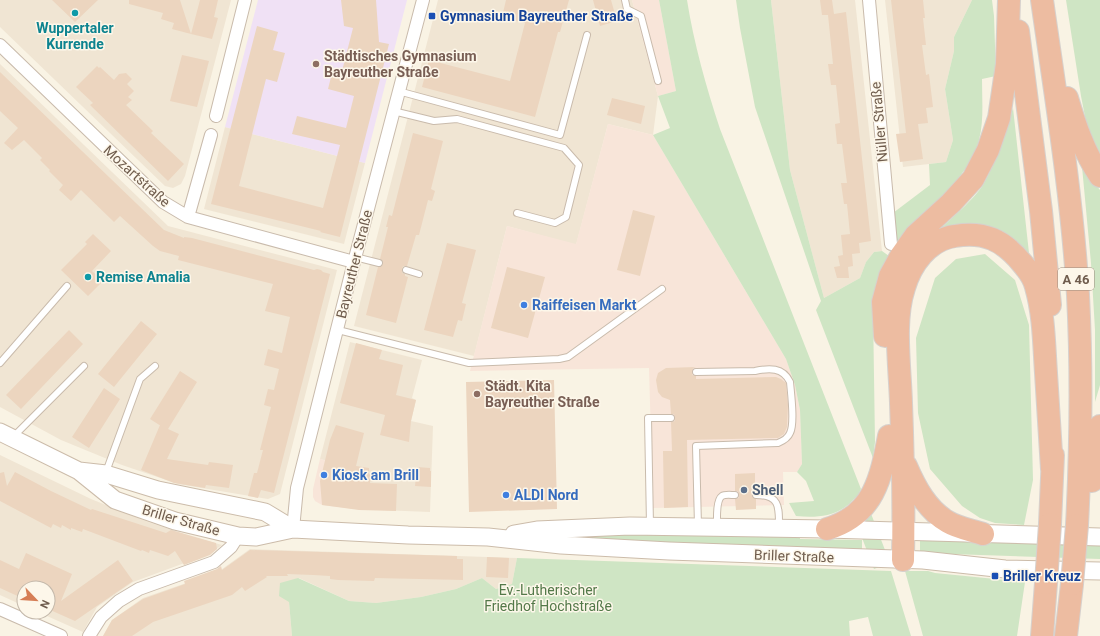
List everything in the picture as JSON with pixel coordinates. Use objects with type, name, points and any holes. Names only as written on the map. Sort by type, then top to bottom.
[{"type":"highway","points":[[905,560],[902,527],[892,468],[889,436],[883,302],[890,276],[901,256],[916,235],[951,203],[972,179],[988,150],[999,118],[1007,64],[1009,0]]},
{"type":"highway","name":"A 46","points":[[1014,0],[1041,211],[1052,326],[1054,381],[1052,469],[1050,524],[1042,636]]},
{"type":"highway","name":"A 46","points":[[1042,0],[1060,123],[1070,205],[1078,294],[1081,376],[1080,466],[1087,529]]},
{"type":"highway","points":[[1047,35],[1074,122],[1085,150],[1100,176]]},
{"type":"highway","points":[[827,528],[840,525],[849,525],[854,516],[868,502],[877,485],[892,468],[899,308],[904,288],[911,269],[921,254],[934,244],[950,236],[967,234],[984,236],[1000,242],[1012,251],[1028,270],[1036,286],[1044,325],[1052,469]]},
{"type":"highway","points":[[1066,636],[1074,553],[1087,529],[1100,426]]},
{"type":"highway","points":[[892,468],[912,482],[932,510],[947,522],[958,527],[983,534]]},
{"type":"main road","name":"Briller Straße","points":[[6,435],[78,471],[115,500],[175,521],[238,536]]},
{"type":"main road","name":"Briller Straße","points":[[78,471],[106,474],[158,490],[265,512],[293,529],[408,535],[488,537],[561,545],[669,552],[905,560],[1005,569],[1100,570]]},
{"type":"main road","points":[[238,536],[248,523],[255,521],[293,529]]},
{"type":"main road","points":[[849,525],[902,527],[983,534],[1087,529]]},
{"type":"main road","name":"Briller Straße","points":[[488,537],[537,530],[630,526],[779,529],[827,528]]},
{"type":"street","points":[[216,116],[245,0]]},
{"type":"street","name":"Bayreuther Straße","points":[[293,529],[297,488],[398,91],[423,0]]},
{"type":"street","name":"Nüller Straße","points":[[869,0],[891,244]]},
{"type":"street","name":"Mozartstraße","points":[[0,45],[163,202],[188,217],[355,260]]},
{"type":"street","points":[[188,217],[211,135]]},
{"type":"street","points":[[89,636],[101,617],[119,601],[138,589],[214,562],[231,547],[238,536]]},
{"type":"street","points":[[0,609],[61,636]]},
{"type":"lane","points":[[625,0],[628,8],[641,16],[658,81]]},
{"type":"lane","points":[[398,91],[560,135],[587,34]]},
{"type":"lane","points":[[393,111],[434,121],[457,119],[564,148],[579,166],[566,217],[555,223],[517,214]]},
{"type":"lane","points":[[355,260],[379,263]]},
{"type":"lane","points":[[406,270],[419,274]]},
{"type":"lane","points":[[0,364],[67,286]]},
{"type":"lane","points":[[338,330],[470,363],[568,357],[662,289]]},
{"type":"lane","points":[[6,435],[84,366]]},
{"type":"lane","points":[[106,474],[140,379],[155,366]]},
{"type":"lane","points":[[696,372],[755,371],[774,369],[782,372],[788,376],[790,382],[792,426],[790,434],[778,443],[696,446],[698,527]]},
{"type":"lane","points":[[650,526],[648,418],[671,418]]},
{"type":"lane","points":[[716,528],[718,502],[720,498],[726,495],[735,495]]},
{"type":"lane","points":[[756,495],[771,497],[776,501],[778,507],[779,529]]},
{"type":"shaded area","points":[[0,0],[231,0],[185,176],[181,184],[173,188],[165,186],[0,27]]},
{"type":"shaded area","name":"Städtisches Gymnasium Bayreuther Straße","points":[[258,0],[407,0],[365,163],[225,127]]},
{"type":"shaded area","points":[[438,0],[632,0],[658,96],[653,135],[608,124],[576,245],[507,226],[474,356],[354,326]]},
{"type":"shaded area","points":[[632,0],[659,0],[676,91],[658,96]]},
{"type":"shaded area","points":[[771,0],[855,0],[882,251],[874,252],[866,262],[860,278],[824,298],[790,170]]},
{"type":"shaded area","points":[[885,0],[972,0],[954,37],[954,51],[945,89],[953,140],[946,162],[903,167]]},
{"type":"shaded area","points":[[0,64],[168,226],[337,270],[280,494],[268,499],[178,484],[122,465],[61,440],[0,407]]},
{"type":"shaded area","points":[[608,124],[653,135],[786,359],[795,385],[800,410],[802,464],[797,472],[783,472],[784,505],[653,508],[649,368],[470,371],[507,226],[576,244]]},
{"type":"shaded area","points":[[225,127],[365,163],[344,244],[204,209]]},
{"type":"shaded area","points":[[350,342],[422,360],[412,398],[416,400],[411,421],[433,426],[430,512],[355,509],[344,465],[320,459]]},
{"type":"shaded area","points":[[0,455],[91,499],[148,522],[222,545],[209,554],[133,582],[97,607],[83,632],[56,620],[56,580],[16,580],[16,602],[0,595]]},
{"type":"shaded area","points":[[320,459],[344,465],[355,509],[322,505],[315,501],[313,497],[313,489]]},
{"type":"shaded area","points":[[250,549],[517,558],[512,584],[496,589],[482,578],[456,589],[421,597],[376,603],[349,601],[299,578],[289,602],[292,636],[103,636],[112,620],[143,598],[218,572]]},
{"type":"green space","points":[[659,0],[687,0],[701,65],[720,129],[861,489],[858,495],[849,504],[837,512],[817,517],[796,516],[789,503],[814,501],[806,481],[797,472],[802,464],[800,410],[795,385],[786,359],[653,135],[670,128],[658,96],[676,91]]},
{"type":"green space","points":[[736,0],[771,0],[790,170],[824,298],[860,278],[866,262],[874,252],[882,251],[889,256],[873,310],[875,442],[873,458],[816,310],[821,301],[755,107]]},
{"type":"green space","points":[[972,0],[992,0],[994,16],[996,76],[982,79],[982,118],[979,140],[974,154],[955,183],[893,249],[893,213],[930,185],[929,164],[946,162],[953,140],[945,89],[954,51],[954,37]]},
{"type":"green space","points":[[1066,0],[1100,0],[1100,163],[1089,137]]},
{"type":"green space","points":[[1013,108],[1029,253],[1008,235],[983,225],[951,225],[938,231],[968,203],[983,185],[997,157]]},
{"type":"green space","points":[[1081,156],[1100,190],[1100,385],[1095,402],[1095,330],[1091,263]]},
{"type":"green space","points":[[985,254],[1015,280],[1029,325],[1033,480],[1024,525],[995,523],[980,518],[962,506],[930,469],[918,413],[916,338],[935,278],[956,259]]},
{"type":"green space","points":[[865,498],[890,563],[874,569],[849,504]]},
{"type":"green space","points":[[659,532],[800,535],[800,539],[862,540],[862,551],[552,538]]},
{"type":"green space","points":[[920,539],[1100,545],[1100,559],[920,553]]},
{"type":"green space","name":"Ev.-Lutherischer Friedhof Hochstraße","points":[[517,558],[891,571],[911,636],[873,636],[868,617],[849,621],[850,636],[292,636],[289,602],[279,596],[280,583],[298,578],[349,601],[376,603],[421,597],[456,589],[482,578],[496,589],[512,584]]},
{"type":"green space","points":[[905,571],[928,571],[1025,582],[1017,636],[923,636]]},
{"type":"building","name":"Wuppertaler Kurrende","points":[[52,0],[98,0],[75,22]]},
{"type":"building","points":[[129,0],[180,0],[191,34],[172,29],[174,23],[161,19],[163,13],[129,4]]},
{"type":"building","points":[[200,0],[218,0],[214,17],[218,18],[212,39],[191,34]]},
{"type":"building","points":[[341,0],[376,0],[379,42],[389,44],[340,237],[211,204],[257,26],[278,32],[273,50],[285,53],[277,82],[266,79],[239,186],[323,208],[340,145],[292,134],[297,116],[346,128],[354,96],[328,89],[333,69],[342,71],[353,28],[344,26]]},
{"type":"building","points":[[506,0],[569,0],[560,32],[558,32],[535,117],[422,87],[429,60],[510,81],[525,23],[502,17]]},
{"type":"building","points":[[593,0],[611,0],[617,21],[600,26]]},
{"type":"building","points":[[820,0],[832,0],[834,14],[846,12],[871,241],[859,243],[860,253],[852,254],[853,266],[848,267],[849,278],[837,278],[834,267],[840,266],[838,256],[843,255],[841,235],[850,234],[847,204],[844,204],[841,183],[847,183],[842,144],[837,144],[835,124],[840,123],[836,85],[831,85],[828,64],[833,64],[828,15],[822,15]]},
{"type":"building","points":[[891,0],[923,0],[926,45],[922,45],[926,75],[929,74],[933,107],[926,108],[928,123],[918,124],[923,159],[900,162],[896,134],[906,133]]},
{"type":"building","points":[[182,55],[209,61],[197,107],[170,101]]},
{"type":"building","points":[[97,66],[114,80],[119,74],[126,73],[132,79],[127,84],[134,91],[128,97],[132,100],[126,105],[153,131],[151,133],[184,164],[168,181],[90,105],[93,103],[76,87]]},
{"type":"building","points":[[0,72],[164,230],[184,238],[192,238],[314,270],[321,270],[330,274],[274,493],[261,490],[258,498],[248,496],[254,473],[257,473],[263,450],[260,450],[271,407],[264,405],[268,389],[274,390],[279,369],[264,365],[268,349],[282,353],[290,317],[265,311],[273,284],[178,260],[179,256],[160,251],[153,246],[120,216],[114,222],[81,190],[71,201],[59,190],[63,185],[40,160],[42,158],[24,140],[12,150],[4,143],[18,128],[0,111]]},
{"type":"building","points":[[612,98],[645,106],[641,124],[607,115]]},
{"type":"building","points":[[413,133],[443,141],[431,189],[435,191],[432,201],[428,200],[419,235],[416,235],[407,266],[403,266],[402,269],[402,273],[408,277],[396,323],[366,315],[378,267],[381,267],[383,264],[383,261],[380,259],[388,227],[386,227],[389,215],[392,216]]},
{"type":"building","points":[[633,210],[655,216],[640,276],[617,270]]},
{"type":"building","points":[[93,234],[111,251],[92,271],[103,281],[88,296],[61,270],[87,244],[85,242]]},
{"type":"building","points":[[447,243],[476,250],[462,303],[466,304],[462,321],[458,320],[453,337],[424,330]]},
{"type":"building","points":[[507,267],[545,277],[528,338],[491,328]]},
{"type":"building","points":[[141,321],[157,334],[114,387],[98,374]]},
{"type":"building","points":[[69,330],[83,344],[21,409],[6,395]]},
{"type":"building","points":[[356,343],[382,350],[379,359],[403,365],[396,395],[416,400],[411,421],[409,442],[380,435],[385,415],[340,403]]},
{"type":"building","points":[[696,367],[693,368],[692,375],[696,376],[696,379],[776,377],[781,379],[786,383],[788,405],[787,427],[784,434],[778,438],[687,440],[688,507],[664,508],[663,451],[672,451],[671,422],[675,421],[675,418],[674,414],[671,414],[670,400],[662,397],[658,392],[656,380],[658,373],[666,368]]},
{"type":"building","points":[[180,371],[197,382],[168,429],[179,434],[167,459],[208,465],[209,462],[233,465],[229,488],[206,485],[205,488],[174,483],[141,470],[160,425],[150,419]]},
{"type":"building","points":[[554,380],[557,509],[469,512],[466,382]]},
{"type":"building","points":[[104,388],[120,399],[89,448],[72,437]]},
{"type":"building","points":[[336,425],[364,433],[356,466],[369,468],[369,474],[371,474],[370,483],[397,484],[396,511],[359,510],[322,505],[320,481],[330,440]]},
{"type":"building","points":[[417,467],[430,468],[431,487],[415,486]]},
{"type":"building","points":[[4,472],[7,486],[15,472],[91,510],[92,509],[166,533],[171,530],[216,543],[217,549],[210,555],[184,565],[175,551],[168,556],[150,550],[149,553],[83,529],[82,532],[71,528],[71,530],[62,525],[61,528],[53,524],[51,528],[0,501],[0,473]]},
{"type":"building","points":[[755,473],[755,491],[752,495],[753,498],[756,499],[756,509],[736,510],[735,499],[739,498],[739,495],[738,491],[735,491],[735,474]]},
{"type":"building","points":[[250,550],[457,556],[457,559],[463,559],[463,580],[375,578],[374,581],[338,580],[330,579],[330,576],[313,575],[287,574],[288,576],[266,576],[267,577],[245,591],[242,587],[232,595],[153,622],[132,636],[103,636],[112,620],[143,599],[185,584],[184,581],[217,569],[221,566],[222,570]]},
{"type":"building","points":[[26,553],[72,574],[61,601],[118,560],[133,581],[75,621],[56,613],[56,580],[16,580],[16,595],[0,588],[0,560],[19,569]]},
{"type":"building","points":[[487,557],[509,558],[508,578],[486,577]]},
{"type":"place","name":"Wuppertaler Kurrende","points":[[75,13]]},
{"type":"place","name":"Gymnasium Bayreuther Straße","points":[[432,16]]},
{"type":"place","name":"Städtisches Gymnasium Bayreuther Straße","points":[[316,64]]},
{"type":"place","name":"Remise Amalia","points":[[88,277]]},
{"type":"place","name":"Raiffeisen Markt","points":[[524,305]]},
{"type":"place","name":"Städt. Kita Bayreuther Straße","points":[[477,394]]},
{"type":"place","name":"Kiosk am Brill","points":[[324,475]]},
{"type":"place","name":"Shell","points":[[744,490]]},
{"type":"place","name":"ALDI Nord","points":[[506,495]]},
{"type":"place","name":"Briller Kreuz","points":[[995,576]]}]
